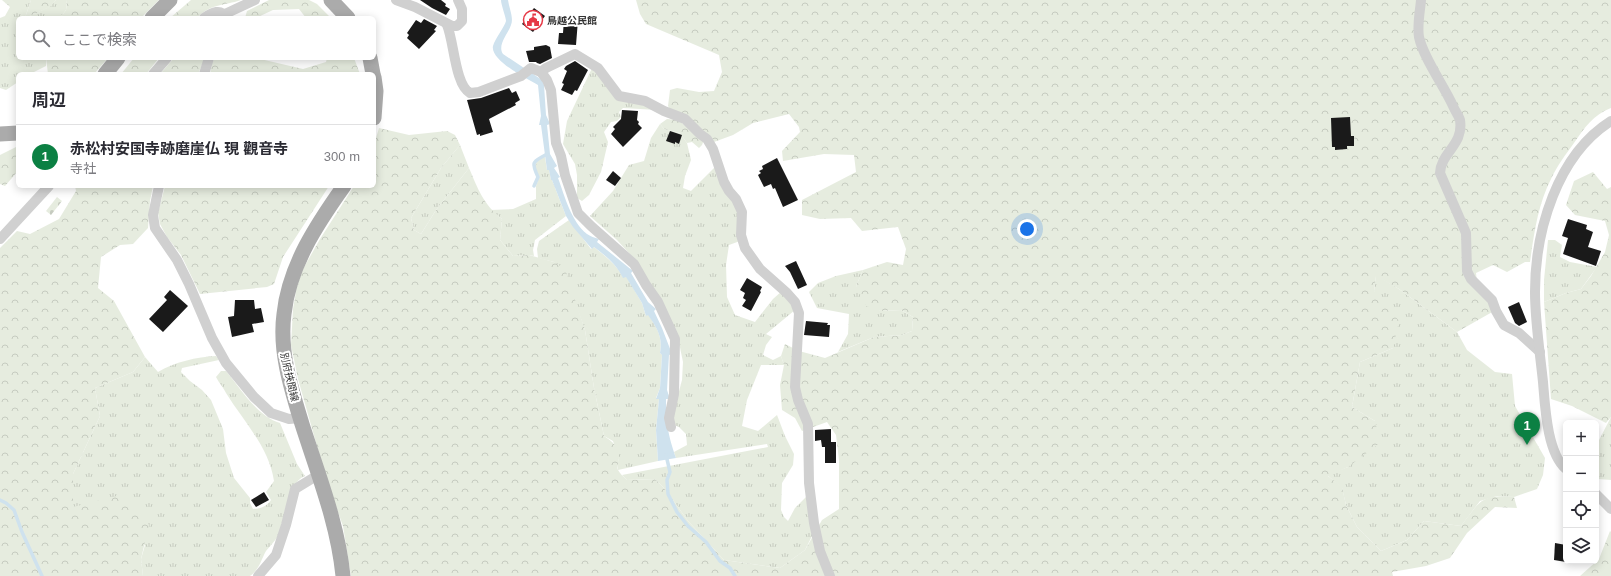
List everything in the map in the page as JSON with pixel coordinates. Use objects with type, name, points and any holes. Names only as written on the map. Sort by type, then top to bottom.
[{"type":"main road","points":[[154,16],[170,0]]},
{"type":"main road","points":[[331,0],[346,16]]},
{"type":"main road","points":[[107,72],[116,60]]},
{"type":"main road","points":[[370,60],[373,72]]},
{"type":"main road","points":[[0,134],[16,133]]},
{"type":"main road","name":"別府挾間線","points":[[343,188],[313,232],[303,251],[293,276],[284,313],[282,336],[284,359],[300,418],[334,524],[340,549],[343,576]]},
{"type":"street","points":[[207,16],[218,11],[226,16],[255,0]]},
{"type":"street","points":[[396,0],[435,16],[447,25],[451,34],[460,78],[467,91],[473,94],[479,92],[525,73],[531,68],[541,72],[548,80],[556,144],[578,213],[634,264],[658,302],[675,339],[674,394],[669,418],[671,428]]},
{"type":"street","points":[[447,25],[457,26],[462,21],[462,9],[458,0]]},
{"type":"street","points":[[1421,0],[1419,36],[1423,49],[1450,98],[1460,120],[1460,133],[1455,145],[1440,167],[1440,173],[1466,233],[1467,271],[1471,279],[1492,300],[1496,311],[1504,324],[1519,333],[1540,352]]},
{"type":"street","points":[[541,72],[575,54],[598,68],[619,96],[651,103],[664,111],[685,119],[711,144],[724,182],[736,199],[742,212],[741,235],[745,248],[760,269],[787,293],[798,308],[796,387],[798,400],[808,424],[809,483],[814,523],[820,551],[830,576]]},
{"type":"street","points":[[155,72],[165,60]]},
{"type":"street","points":[[205,72],[208,60]]},
{"type":"street","points":[[1563,464],[1553,447],[1546,417],[1535,292],[1538,256],[1546,213],[1557,183],[1572,159],[1586,142],[1611,121]]},
{"type":"street","points":[[0,240],[47,188]]},
{"type":"street","points":[[159,188],[153,215],[155,228],[177,260],[212,338],[226,363],[254,397],[271,413],[289,419],[300,418]]},
{"type":"street","points":[[258,576],[276,555],[286,525],[295,489],[318,475]]},
{"type":"street","points":[[1599,497],[1611,509]]},
{"type":"green space","points":[[2,0],[31,0],[26,16],[16,16],[16,60],[46,60],[46,66],[34,72],[16,72],[16,83],[6,90],[0,88],[0,18],[5,16],[10,7]]},
{"type":"green space","points":[[31,0],[56,0],[50,7],[30,16],[26,16]]},
{"type":"green space","points":[[56,0],[67,0],[66,10],[62,16],[29,16],[49,7]]},
{"type":"green space","points":[[67,0],[159,0],[143,16],[62,16],[66,10]]},
{"type":"green space","points":[[191,0],[241,0],[213,7],[199,16],[172,16]]},
{"type":"green space","points":[[269,0],[309,0],[317,4],[329,16],[304,16],[299,9],[273,10],[260,16],[246,16],[247,11]]},
{"type":"green space","points":[[636,0],[1611,0],[1611,108],[1599,114],[1586,127],[1553,174],[1540,209],[1530,262],[1525,262],[1507,272],[1493,265],[1476,273],[1477,283],[1494,311],[1457,332],[1399,289],[1376,276],[1374,291],[1399,321],[1393,348],[1360,362],[1352,407],[1375,421],[1380,443],[1348,467],[1328,476],[1342,487],[1346,505],[1357,527],[1381,551],[1407,540],[1424,521],[1461,526],[1477,505],[1488,498],[1503,496],[1514,497],[1517,508],[1495,507],[1467,533],[1450,558],[1426,566],[1392,572],[1393,576],[351,576],[343,526],[328,485],[298,379],[291,345],[293,309],[297,286],[303,269],[320,239],[353,188],[376,188],[376,138],[379,128],[409,135],[447,131],[455,135],[460,145],[441,168],[411,218],[414,230],[421,234],[436,210],[469,168],[478,189],[486,202],[502,219],[500,240],[513,256],[529,255],[554,262],[565,269],[585,330],[594,388],[604,436],[612,442],[618,451],[619,458],[617,468],[627,480],[655,479],[665,489],[688,521],[724,560],[780,568],[805,550],[822,520],[839,509],[839,460],[836,435],[827,422],[802,431],[795,418],[782,410],[780,385],[784,365],[781,356],[785,344],[799,351],[825,358],[874,337],[902,335],[912,331],[913,317],[901,310],[880,311],[866,306],[856,286],[863,270],[887,262],[903,265],[906,249],[898,227],[862,231],[851,218],[820,219],[802,215],[802,200],[856,172],[854,155],[824,154],[783,161],[782,151],[800,132],[799,127],[789,114],[753,123],[733,135],[714,142],[671,111],[668,106],[670,90],[677,88],[699,92],[714,91],[722,72],[719,55],[646,24],[640,14]]},
{"type":"green space","points":[[46,60],[106,60],[96,72],[48,72]]},
{"type":"green space","points":[[132,60],[157,60],[148,72],[123,72]]},
{"type":"green space","points":[[172,60],[204,60],[199,72],[162,72]]},
{"type":"green space","points":[[214,60],[265,60],[303,69],[326,62],[326,60],[355,60],[359,72],[210,72]]},
{"type":"green space","points":[[592,68],[606,84],[657,110],[623,108],[619,112],[621,117],[617,121],[611,122],[604,132],[608,142],[601,172],[589,195],[582,201],[577,198],[577,175],[575,164],[563,144],[567,121]]},
{"type":"green space","points":[[667,119],[678,120],[704,140],[702,145],[699,148],[692,142],[687,143],[680,133],[664,129],[660,124]]},
{"type":"green space","points":[[660,124],[664,129],[680,133],[687,143],[691,160],[685,176],[683,188],[691,191],[716,166],[739,213],[740,241],[729,245],[726,265],[727,297],[735,315],[755,322],[773,299],[782,291],[795,310],[766,334],[772,337],[766,345],[763,355],[773,360],[781,356],[784,365],[761,365],[747,400],[742,426],[758,431],[777,415],[794,454],[793,465],[782,483],[781,510],[784,517],[788,521],[795,508],[808,495],[813,534],[805,550],[780,568],[724,560],[688,521],[665,489],[655,479],[627,480],[622,475],[768,447],[767,444],[676,458],[674,452],[687,445],[686,434],[679,427],[674,425],[673,414],[682,380],[683,362],[678,338],[638,263],[617,240],[590,216],[613,191],[629,165],[644,161],[651,138]]},
{"type":"green space","points":[[460,145],[469,168],[436,210],[421,234],[414,230],[411,218],[441,168]]},
{"type":"green space","points":[[16,147],[16,173],[5,186],[0,184],[0,155]]},
{"type":"green space","points":[[545,157],[547,170],[549,169],[551,180],[566,216],[535,240],[533,250],[534,256],[513,256],[500,240],[502,219],[490,210],[513,209],[536,199],[536,186],[539,177],[535,169],[536,160]]},
{"type":"green space","points":[[1593,172],[1607,189],[1611,187],[1611,417],[1606,423],[1572,406],[1551,399],[1544,302],[1581,289],[1591,276],[1605,252],[1609,235],[1605,221],[1575,215],[1566,205],[1574,181]]},
{"type":"green space","points":[[75,188],[153,188],[148,228],[133,244],[120,245],[101,257],[98,288],[114,301],[145,357],[133,372],[95,388],[100,416],[73,474],[73,507],[121,495],[135,505],[149,525],[141,559],[143,576],[0,576],[0,248],[17,231],[30,234],[59,219],[76,191]]},
{"type":"green space","points":[[164,188],[328,188],[283,257],[274,284],[267,287],[200,294],[181,255],[167,237],[160,224],[158,213]]},
{"type":"green space","points":[[57,197],[62,201],[51,215],[46,211]]},
{"type":"green space","points":[[569,220],[591,249],[594,247],[614,264],[623,277],[626,276],[642,303],[646,316],[648,314],[660,337],[660,353],[662,355],[660,388],[656,398],[659,399],[656,430],[658,461],[618,470],[617,464],[619,459],[613,441],[604,436],[594,388],[585,330],[575,302],[554,262],[538,258],[537,249],[539,241]]},
{"type":"green space","points":[[1548,240],[1555,240],[1562,245],[1560,257],[1570,262],[1597,267],[1581,289],[1544,302],[1544,280]]},
{"type":"green space","points":[[863,270],[856,286],[880,311],[901,310],[913,317],[912,331],[902,335],[874,337],[838,352],[848,334],[849,314],[817,308],[809,292],[818,283],[836,276]]},
{"type":"green space","points":[[1376,275],[1399,289],[1457,332],[1467,350],[1495,372],[1512,374],[1515,406],[1545,458],[1543,475],[1537,489],[1514,497],[1497,496],[1480,501],[1461,526],[1424,521],[1407,540],[1381,551],[1357,527],[1346,505],[1342,488],[1327,475],[1348,467],[1375,421],[1352,407],[1360,362],[1393,348],[1374,291]]},
{"type":"green space","points":[[216,356],[219,360],[182,368],[181,372],[211,400],[223,429],[226,453],[234,478],[250,498],[250,503],[253,509],[264,507],[271,500],[266,492],[274,481],[267,457],[255,435],[216,377],[221,371],[226,371],[257,408],[264,414],[280,423],[297,464],[305,476],[294,486],[290,494],[278,536],[266,551],[258,568],[250,576],[143,576],[141,559],[145,545],[72,507],[73,474],[100,416],[95,388],[133,372],[145,357],[158,372],[171,365]]},
{"type":"green space","points":[[1611,417],[1611,480],[1599,479],[1599,440]]},
{"type":"green space","points":[[1610,531],[1611,576],[1580,576],[1593,564],[1599,564],[1599,559]]},
{"type":"water","points":[[501,0],[508,0],[512,22],[502,43],[501,51],[503,54],[542,80],[544,85],[546,115],[550,124],[547,125],[550,154],[557,166],[554,168],[560,177],[558,178],[573,216],[581,229],[587,234],[599,239],[597,242],[633,271],[631,273],[648,302],[656,309],[654,311],[672,354],[669,355],[667,390],[670,399],[666,399],[666,407],[668,429],[676,458],[658,461],[656,430],[659,399],[656,399],[660,388],[662,355],[660,353],[660,337],[648,315],[646,316],[642,303],[626,277],[623,278],[614,264],[603,254],[594,247],[592,249],[573,227],[566,216],[551,180],[549,170],[547,170],[541,125],[539,125],[541,116],[538,85],[503,63],[494,51],[494,43],[506,21]]},
{"type":"building","points":[[420,0],[441,0],[446,4],[445,6],[450,9],[446,15]]},
{"type":"building","name":"鳥越公民館","points":[[534,8],[545,16],[533,32],[522,24]]},
{"type":"building","points":[[424,19],[437,26],[434,30],[436,31],[419,49],[407,38],[409,35],[407,33],[416,20],[421,23]]},
{"type":"building","points":[[564,19],[578,20],[576,45],[558,44],[559,33],[563,33]]},
{"type":"building","points":[[546,45],[550,47],[552,58],[540,64],[536,62],[529,62],[526,51],[534,50],[534,47]]},
{"type":"building","points":[[575,61],[588,70],[577,91],[575,90],[572,95],[561,90],[567,71],[564,69],[566,66]]},
{"type":"building","points":[[509,88],[512,93],[516,91],[520,100],[515,103],[516,105],[489,119],[493,132],[480,136],[480,134],[477,135],[467,100],[481,98]]},
{"type":"building","points":[[622,110],[638,111],[637,120],[639,122],[638,124],[642,128],[623,147],[611,134],[615,129],[613,127],[621,119]]},
{"type":"building","points":[[1350,117],[1351,136],[1354,136],[1354,146],[1347,146],[1347,149],[1335,150],[1335,147],[1332,147],[1331,118]]},
{"type":"building","points":[[670,131],[682,135],[679,144],[666,141]]},
{"type":"building","points":[[777,158],[798,200],[783,207],[775,188],[773,189],[771,184],[764,187],[758,175],[761,173],[759,171],[763,169],[762,166]]},
{"type":"building","points":[[613,171],[621,178],[615,186],[606,180]]},
{"type":"building","points":[[1568,219],[1587,225],[1586,229],[1593,232],[1588,247],[1601,251],[1596,266],[1563,254],[1568,238],[1562,236]]},
{"type":"building","points":[[796,261],[807,285],[798,289],[790,272],[785,266]]},
{"type":"building","points":[[747,278],[762,287],[751,311],[742,306],[746,300],[743,298],[745,293],[740,290]]},
{"type":"building","points":[[170,290],[188,306],[163,332],[149,319],[167,300],[164,297]]},
{"type":"building","points":[[235,300],[254,300],[255,309],[261,308],[264,322],[252,324],[254,332],[232,337],[228,317],[234,316]]},
{"type":"building","points":[[1519,302],[1527,322],[1519,326],[1515,323],[1508,307]]},
{"type":"building","points":[[806,321],[828,323],[827,325],[830,325],[829,337],[804,335]]},
{"type":"building","points":[[831,429],[831,442],[836,442],[836,463],[825,463],[825,447],[822,447],[821,440],[815,441],[815,430]]},
{"type":"building","points":[[264,492],[269,500],[256,507],[251,500]]},
{"type":"building","points":[[1555,543],[1563,544],[1563,562],[1554,560]]},
{"type":"waterway","points":[[534,186],[538,177],[534,164],[536,160],[547,154]]},
{"type":"waterway","points":[[666,455],[670,472],[667,480],[668,494],[677,512],[688,526],[706,542],[720,561],[730,568],[735,576]]},
{"type":"waterway","points":[[0,500],[14,510],[22,532],[42,576]]},
{"type":"place","name":"鳥越公民館","points":[[533,20]]},
{"type":"place","name":"赤松村安国寺跡磨崖仏 現 觀音寺","points":[[1527,445]]}]
